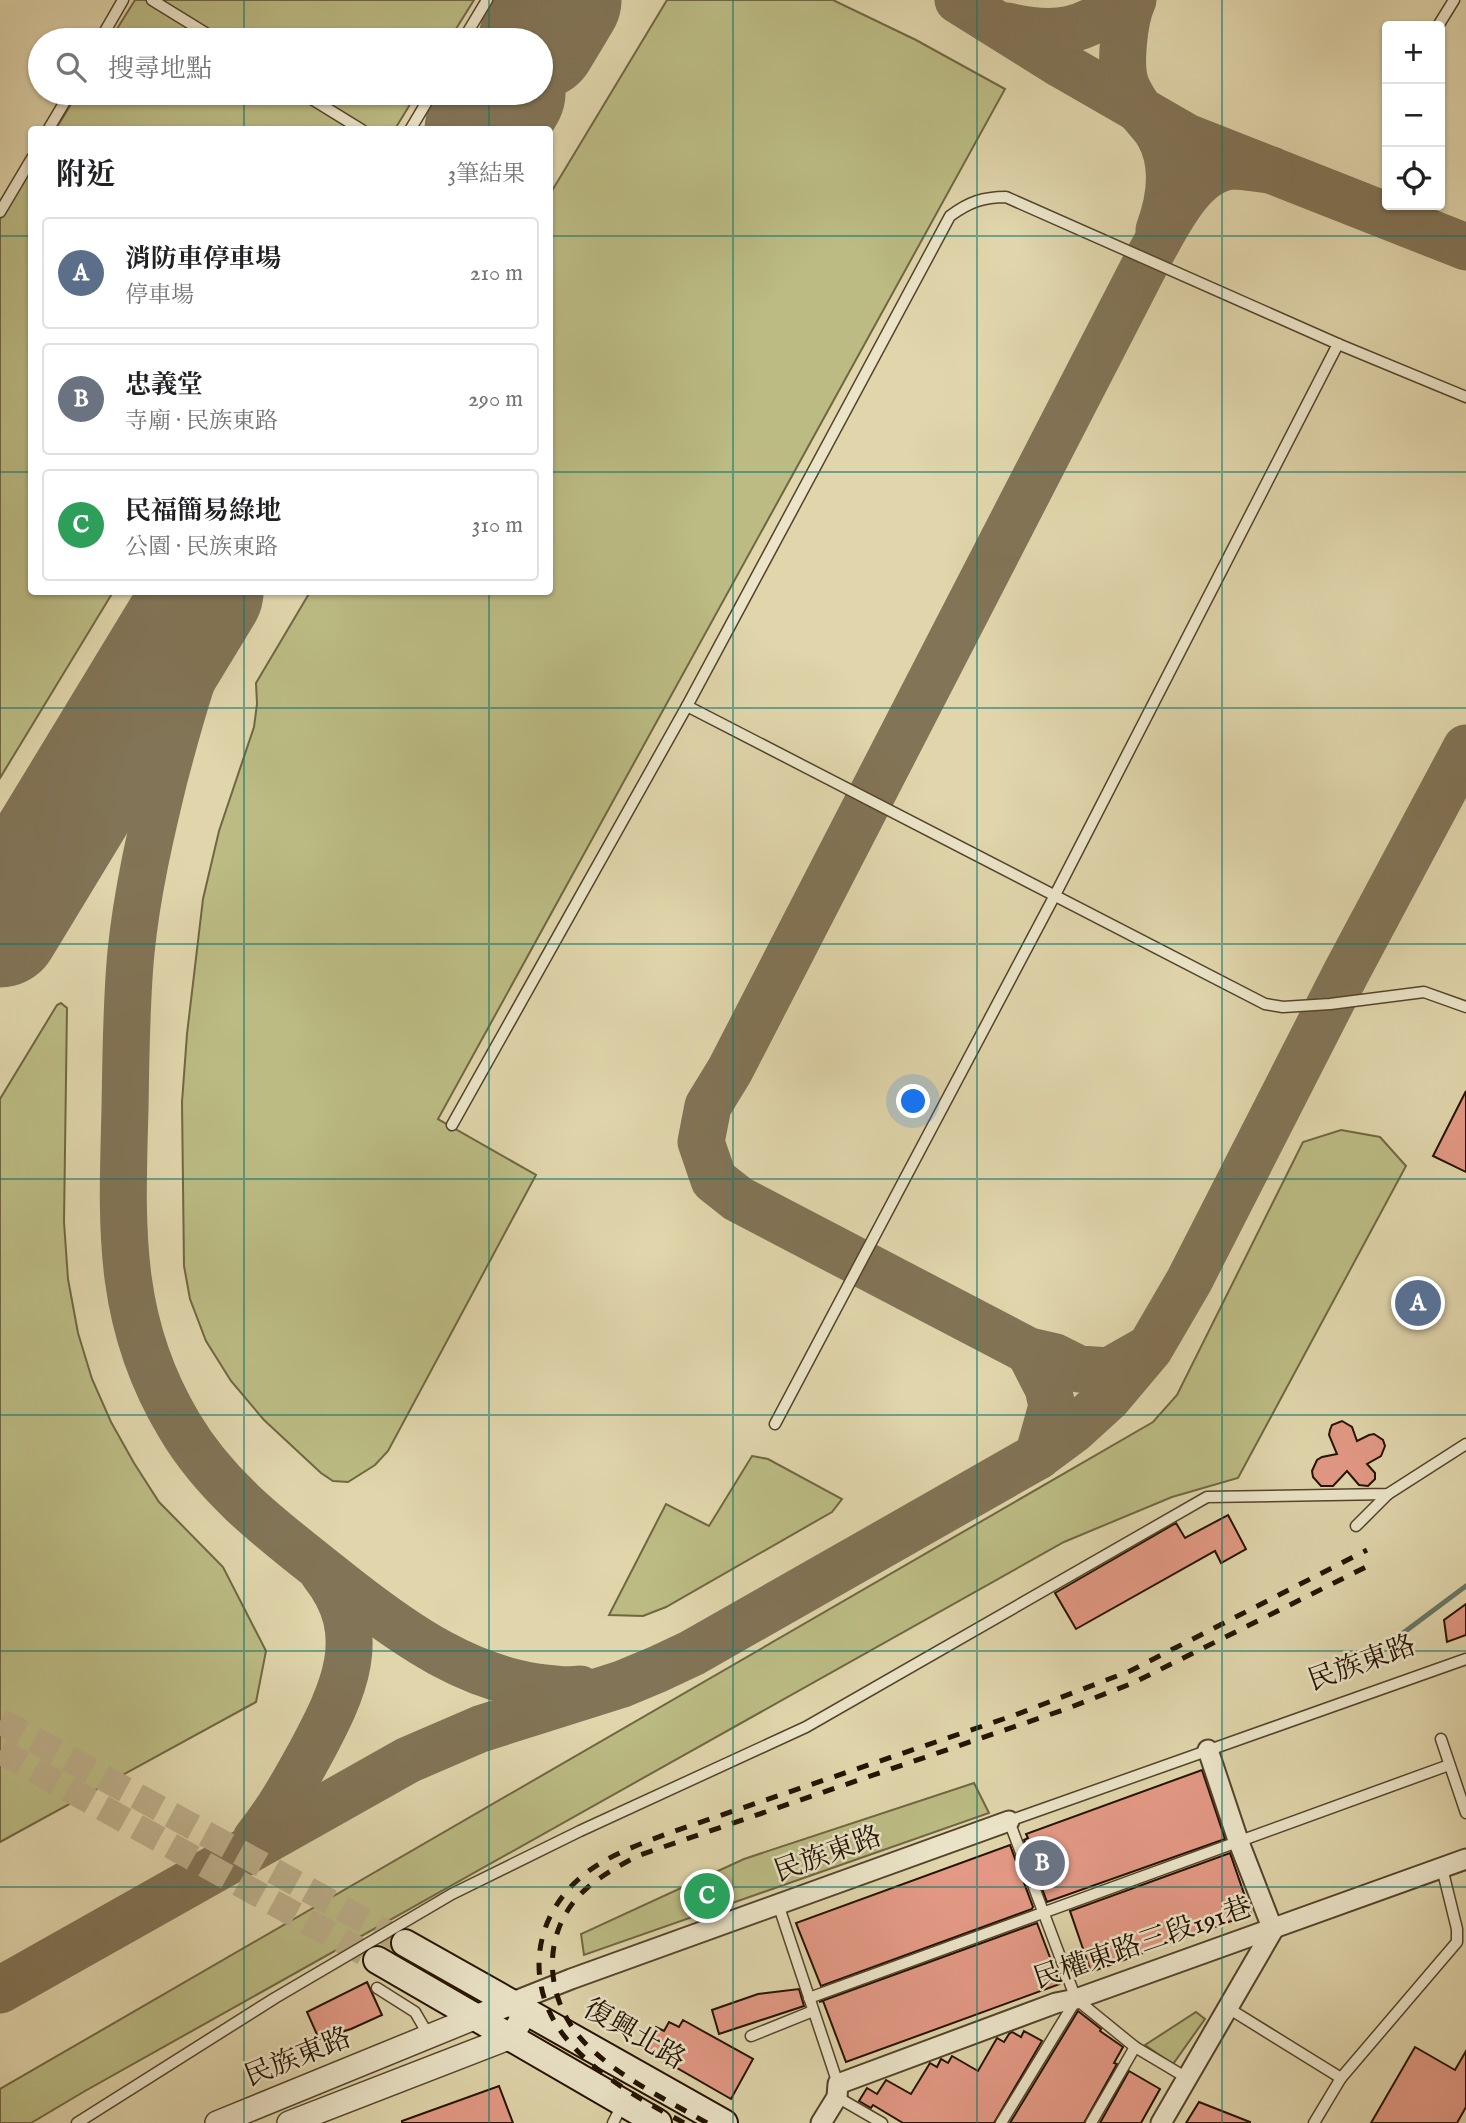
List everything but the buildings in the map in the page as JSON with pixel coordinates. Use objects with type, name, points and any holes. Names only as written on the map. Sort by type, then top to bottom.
[{"type":"main road","name":"復興北路","points":[[405,1943],[724,2123]]},
{"type":"main road","points":[[377,1960],[510,2037],[618,2113],[658,2123]]},
{"type":"street","points":[[1161,2123],[1273,1930],[1238,1840],[1209,1751]]},
{"type":"street","name":"民族東路","points":[[217,2123],[478,2017],[520,2006],[571,1979],[1009,1821]]},
{"type":"street","name":"民權東路三段191巷","points":[[838,2090],[1056,2003],[1076,1999],[1273,1930],[1466,1859]]},
{"type":"street","points":[[510,2037],[520,2006]]},
{"type":"street","name":"民族東路","points":[[289,2123],[510,2037]]},
{"type":"street","points":[[821,2123],[838,2090]]},
{"type":"lane","points":[[107,28],[124,0]]},
{"type":"lane","points":[[152,0],[198,28]]},
{"type":"lane","points":[[470,28],[488,0]]},
{"type":"lane","points":[[1441,21],[1454,0]]},
{"type":"lane","points":[[50,126],[62,105]]},
{"type":"lane","points":[[321,105],[356,126]]},
{"type":"lane","points":[[412,126],[425,105]]},
{"type":"lane","points":[[0,212],[28,165]]},
{"type":"lane","points":[[452,1125],[687,706],[950,216],[966,204],[984,197],[1006,197],[1338,344],[1466,397]]},
{"type":"lane","points":[[775,1424],[1055,895],[1338,344]]},
{"type":"lane","points":[[687,706],[1265,1004],[1283,1007],[1318,1005],[1424,992],[1466,1007]]},
{"type":"lane","points":[[1356,1526],[1388,1494],[1466,1444]]},
{"type":"lane","points":[[77,2123],[275,1998],[452,1894],[580,1831],[806,1727],[1207,1497],[1388,1494]]},
{"type":"lane","name":"民族東路","points":[[1009,1821],[1466,1659]]},
{"type":"lane","points":[[1441,1739],[1466,1812]]},
{"type":"lane","points":[[809,1998],[1449,1765]]},
{"type":"lane","points":[[1009,1821],[1076,1999],[1135,2047],[1187,2078]]},
{"type":"lane","points":[[1314,2123],[1341,2078],[1457,1942],[1457,1929],[1442,1868]]},
{"type":"lane","points":[[779,1904],[838,2090],[882,2123]]},
{"type":"lane","points":[[377,1988],[415,2012],[429,2037]]},
{"type":"lane","points":[[1001,2123],[1076,1999]]},
{"type":"lane","points":[[1228,2008],[1341,2078]]},
{"type":"lane","points":[[751,2036],[813,2011]]},
{"type":"lane","points":[[1091,2123],[1135,2047]]},
{"type":"green space","points":[[135,0],[474,0],[456,28],[118,28]]},
{"type":"green space","points":[[667,0],[833,0],[916,40],[1005,89],[438,1119],[536,1175],[388,1451],[375,1465],[348,1482],[333,1481],[264,1420],[231,1381],[206,1341],[190,1299],[184,1266],[182,1102],[203,899],[219,831],[254,727],[256,683],[308,595],[553,595],[553,189]]},
{"type":"green space","points":[[71,105],[410,105],[397,126],[57,126]]},
{"type":"green space","points":[[28,173],[28,595],[111,595],[0,778],[0,219]]},
{"type":"green space","points":[[61,1003],[67,1008],[64,1222],[68,1279],[78,1333],[92,1379],[111,1422],[134,1463],[159,1502],[223,1567],[266,1651],[256,1702],[0,1842],[0,1099],[57,1005]]},
{"type":"green space","points":[[1341,1130],[1380,1137],[1406,1166],[1238,1478],[1172,1497],[1064,1542],[31,2123],[0,2123],[0,2089],[1153,1422],[1177,1395],[1303,1142]]},
{"type":"green space","points":[[752,1456],[768,1459],[842,1499],[832,1512],[666,1607],[643,1616],[609,1615],[666,1504],[709,1526]]},
{"type":"green space","points":[[974,1783],[989,1813],[584,1955],[581,1934],[744,1859]]},
{"type":"green space","points":[[1196,2012],[1205,2019],[1173,2064],[1145,2045]]},
{"type":"waterway","points":[[1391,1642],[1466,1586]]},
{"type":"taxiway","points":[[553,37],[576,0]]},
{"type":"taxiway","points":[[958,0],[1062,65],[1187,137],[1466,247]]},
{"type":"taxiway","points":[[1007,26],[1040,31],[1069,30],[1096,20],[1123,0]]},
{"type":"taxiway","points":[[1133,0],[1124,42],[1124,77],[1139,109],[1159,135],[1167,158],[1168,194],[1159,230]]},
{"type":"taxiway","points":[[496,126],[510,105]]},
{"type":"taxiway","points":[[1146,1350],[1109,1371],[1079,1369],[1055,1357],[1029,1351],[738,1199],[714,1180],[701,1142],[708,1106],[730,1070],[1165,227],[1194,186],[1219,169],[1233,166],[1271,170]]},
{"type":"taxiway","points":[[225,595],[191,684],[164,779],[145,865],[131,952],[126,1050],[124,1232],[133,1309],[144,1348],[158,1386],[179,1425],[214,1473],[256,1515],[348,1590],[393,1624],[466,1666],[518,1683],[546,1688],[580,1689]]},
{"type":"taxiway","points":[[0,1990],[408,1760],[480,1729],[622,1684],[692,1653],[1038,1456],[1073,1430],[1107,1399],[1150,1348],[1189,1281],[1346,973],[1466,748]]},
{"type":"taxiway","points":[[1029,1351],[1048,1388],[1052,1406],[1038,1456]]},
{"type":"taxiway","points":[[256,1839],[305,1764],[342,1685],[349,1641],[346,1618],[338,1596],[323,1573]]},
{"type":"runway","points":[[545,28],[562,0]]},
{"type":"runway","points":[[486,126],[499,105]]},
{"type":"runway","points":[[0,928],[202,595]]},
{"type":"tunnel","points":[[0,1721],[405,1943]]},
{"type":"tunnel","points":[[0,1751],[377,1960]]},
{"type":"railway","points":[[684,2123],[624,2088],[583,2057],[556,2025],[546,2004],[540,1982],[542,1937],[550,1916],[563,1896],[580,1878],[611,1857],[669,1833],[1015,1715],[1130,1671],[1367,1550]]},
{"type":"railway","points":[[707,2123],[617,2070],[590,2048],[563,2011],[552,1968],[554,1947],[560,1926],[571,1906],[587,1888],[637,1856],[1066,1709],[1133,1683],[1374,1563]]},
{"type":"place","name":"消防車停車場","points":[[1418,1303]]},
{"type":"place","name":"忠義堂","points":[[1042,1863]]},
{"type":"place","name":"民福簡易綠地","points":[[707,1896]]}]
